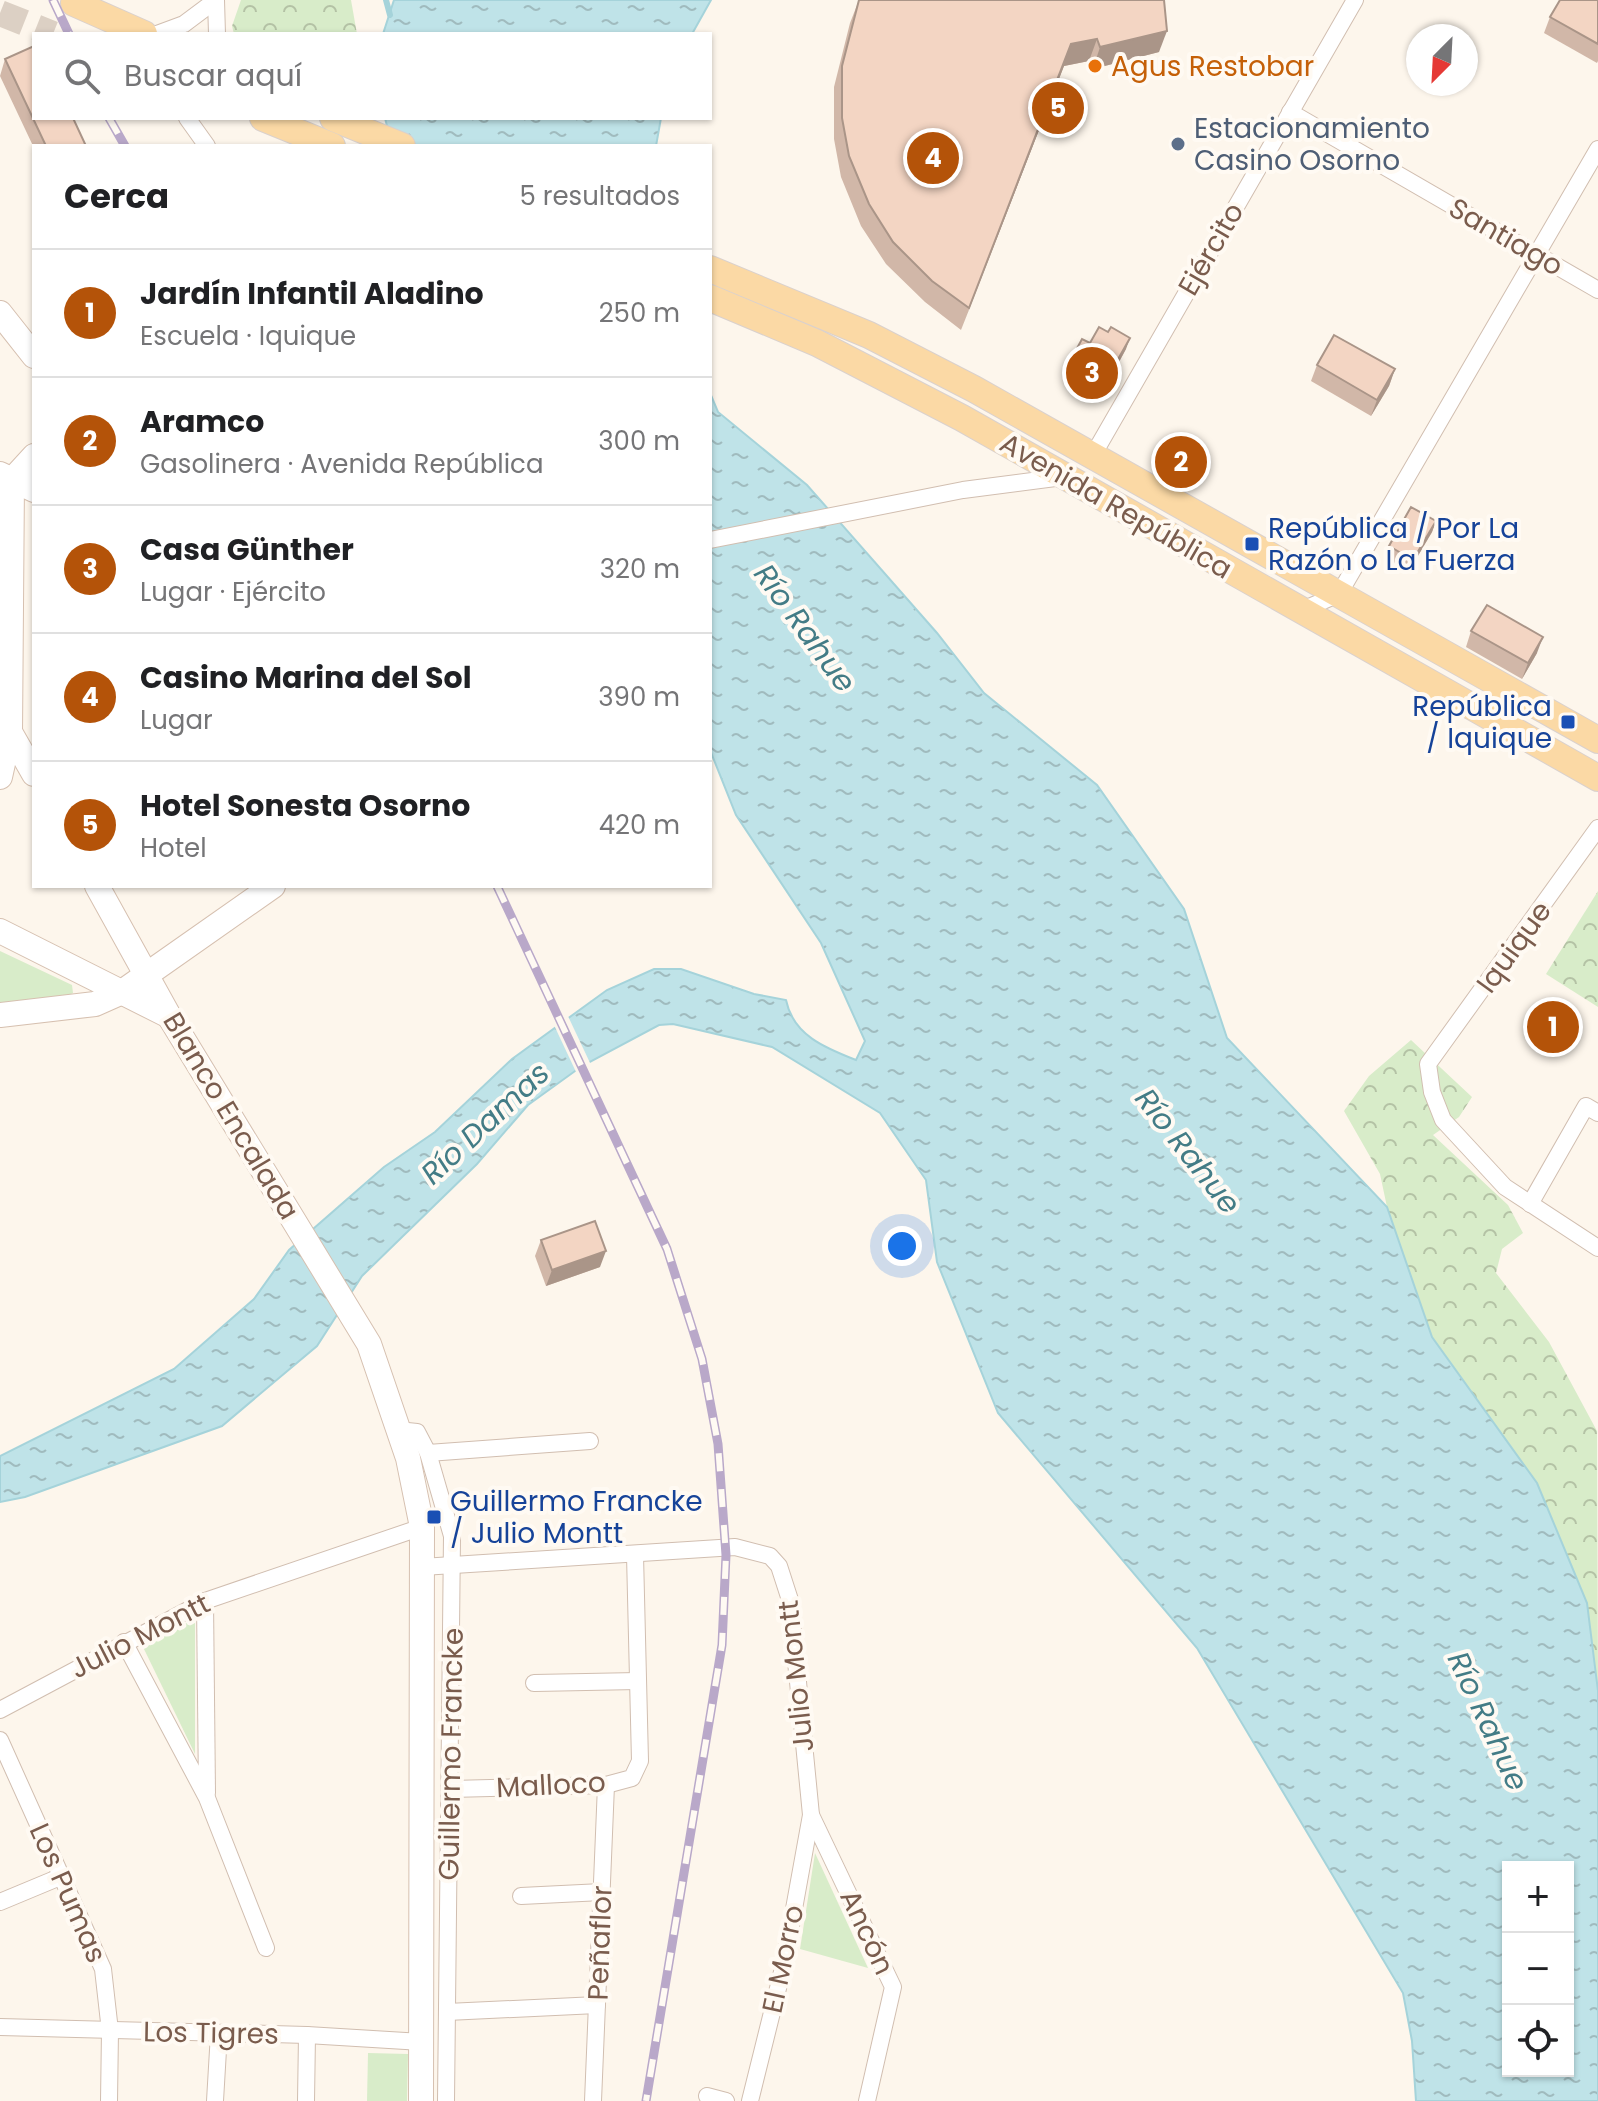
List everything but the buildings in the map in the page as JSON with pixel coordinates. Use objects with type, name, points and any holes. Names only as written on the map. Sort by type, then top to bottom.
[{"type":"main road","points":[[74,3],[138,32]]},
{"type":"main road","points":[[268,120],[327,144]]},
{"type":"main road","points":[[338,120],[397,144]]},
{"type":"main road","name":"Avenida República","points":[[721,274],[891,346],[1598,740]]},
{"type":"main road","name":"Avenida República","points":[[712,299],[857,362],[1068,477],[1598,778]]},
{"type":"main road","points":[[0,313],[32,353]]},
{"type":"main road","points":[[0,777],[10,732],[15,481],[32,459]]},
{"type":"main road","points":[[10,732],[32,770]]},
{"type":"main road","name":"Blanco Encalada","points":[[98,888],[169,1016],[369,1344]]},
{"type":"main road","points":[[0,1015],[95,1004],[122,992],[270,888]]},
{"type":"main road","points":[[0,931],[169,1016]]},
{"type":"main road","name":"Guillermo Francke","points":[[369,1344],[398,1430],[422,1527],[421,2101]]},
{"type":"street","points":[[161,32],[184,24],[216,0]]},
{"type":"street","points":[[194,32],[216,0]]},
{"type":"street","points":[[216,0],[217,32]]},
{"type":"street","name":"Ejército","points":[[1092,457],[1355,0]]},
{"type":"street","name":"Santiago","points":[[1290,112],[1598,290]]},
{"type":"street","points":[[1300,611],[1339,594],[1598,149]]},
{"type":"street","points":[[712,540],[963,490],[1068,477]]},
{"type":"street","name":"Iquique","points":[[1530,1204],[1505,1187],[1443,1120],[1432,1092],[1428,1064],[1598,828]]},
{"type":"street","points":[[1598,1113],[1586,1106],[1530,1204],[1598,1248]]},
{"type":"street","points":[[398,1430],[417,1432],[428,1453],[590,1441]]},
{"type":"street","name":"Guillermo Francke","points":[[428,1453],[452,1536],[453,1566],[446,2101]]},
{"type":"street","name":"Julio Montt","points":[[0,1710],[205,1601],[422,1527]]},
{"type":"street","name":"Julio Montt","points":[[422,1567],[748,1548],[770,1556],[779,1566],[790,1600],[811,1815]]},
{"type":"street","points":[[534,1683],[638,1681],[635,1555]]},
{"type":"street","points":[[205,1601],[207,1798]]},
{"type":"street","points":[[124,1642],[207,1798],[266,1948]]},
{"type":"street","name":"Malloco","points":[[451,1789],[606,1785],[632,1778],[640,1761],[638,1681]]},
{"type":"street","name":"Los Pumas","points":[[0,1740],[103,1969],[110,2031],[109,2101]]},
{"type":"street","name":"Peñaflor","points":[[593,2101],[606,1785]]},
{"type":"street","name":"El Morro","points":[[750,2101],[784,1964],[811,1815]]},
{"type":"street","name":"Ancón","points":[[811,1815],[893,1987],[867,2101]]},
{"type":"street","points":[[0,1902],[60,1877]]},
{"type":"street","points":[[521,1896],[602,1892]]},
{"type":"street","points":[[447,2012],[597,2005]]},
{"type":"street","name":"Los Tigres","points":[[0,2027],[307,2035],[422,2042]]},
{"type":"street","points":[[215,2101],[219,2033]]},
{"type":"street","points":[[306,2101],[307,2035]]},
{"type":"street","points":[[707,2096],[726,2101]]},
{"type":"green space","points":[[241,0],[351,0],[357,32],[234,32],[232,26]]},
{"type":"green space","points":[[1598,891],[1598,1007],[1546,974]]},
{"type":"green space","points":[[0,951],[72,985],[73,993],[63,998],[0,1004]]},
{"type":"green space","points":[[1411,1040],[1472,1097],[1459,1117],[1433,1135],[1508,1205],[1523,1233],[1502,1249],[1496,1273],[1549,1342],[1597,1431],[1598,1691],[1537,1483],[1432,1337],[1387,1207],[1380,1174],[1344,1111],[1369,1076]]},
{"type":"green space","points":[[195,1618],[195,1754],[143,1647]]},
{"type":"green space","points":[[815,1853],[868,1968],[800,1949]]},
{"type":"green space","points":[[368,2053],[408,2054],[407,2101],[367,2101]]},
{"type":"water","points":[[394,0],[711,0],[693,32],[384,32]]},
{"type":"water","points":[[386,120],[661,120],[656,144],[392,144]]},
{"type":"water","points":[[712,398],[718,412],[807,485],[937,633],[984,693],[1097,785],[1184,909],[1227,1038],[1387,1207],[1432,1337],[1537,1483],[1587,1603],[1598,1691],[1598,2101],[1416,2101],[1412,2041],[1403,1993],[1197,1648],[998,1413],[937,1262],[926,1180],[880,1113],[772,1047],[673,1024],[659,1025],[582,1066],[528,1105],[477,1164],[362,1276],[317,1346],[222,1426],[25,1497],[0,1502],[0,1456],[174,1369],[254,1299],[289,1250],[384,1167],[435,1132],[512,1059],[607,990],[654,969],[681,969],[754,994],[786,1000],[796,1022],[812,1039],[856,1060],[865,1041],[821,943],[736,815],[712,755]]},
{"type":"pier","points":[[567,1014],[591,1065],[577,1074],[553,1023]]},
{"type":"waterway","points":[[386,0],[390,15]]},
{"type":"tunnel","points":[[0,13],[48,32]]},
{"type":"railway","points":[[53,0],[68,32]]},
{"type":"railway","points":[[110,120],[124,144]]},
{"type":"railway","points":[[498,888],[667,1249],[702,1359],[718,1444],[726,1555],[722,1645],[646,2101]]},
{"type":"place","name":"Agus Restobar","points":[[1095,66]]},
{"type":"place","name":"Hotel Sonesta Osorno","points":[[1058,108]]},
{"type":"place","name":"Estacionamiento Casino Osorno","points":[[1178,144]]},
{"type":"place","name":"Casino Marina del Sol","points":[[933,158]]},
{"type":"place","name":"Casa Günther","points":[[1092,373]]},
{"type":"place","name":"Aramco","points":[[1181,462]]},
{"type":"place","name":"República / Por La Razón o La Fuerza","points":[[1252,544]]},
{"type":"place","name":"República / Iquique","points":[[1568,722]]},
{"type":"place","name":"Jardín Infantil Aladino","points":[[1553,1027]]},
{"type":"place","name":"Guillermo Francke / Julio Montt","points":[[434,1517]]},
{"type":"water label","name":"Río Rahue","points":[[805,628]]},
{"type":"water label","name":"Río Damas","points":[[485,1123]]},
{"type":"water label","name":"Río Rahue","points":[[1188,1151]]},
{"type":"water label","name":"Río Rahue","points":[[1488,1721]]}]
